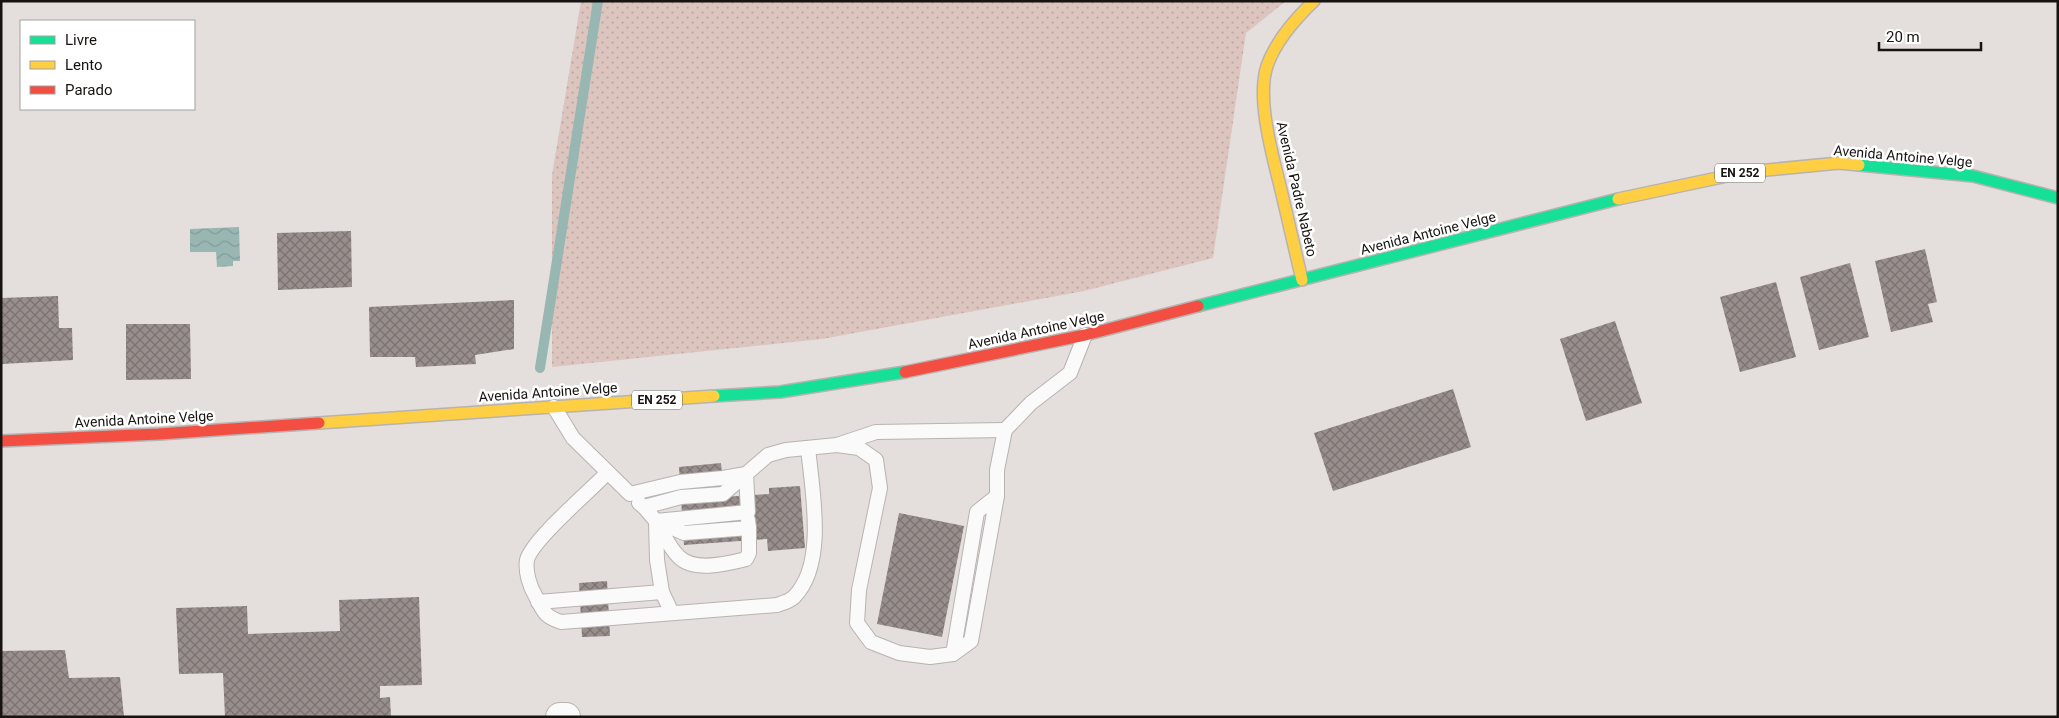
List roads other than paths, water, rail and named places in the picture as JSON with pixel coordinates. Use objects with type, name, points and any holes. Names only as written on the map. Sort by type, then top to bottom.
[{"type":"main road","name":"Avenida Padre Nabeto","points":[[1302,280],[1268,134],[1265,114],[1266,67],[1286,28],[1314,1]]},
{"type":"main road","name":"Avenida Antoine Velge","points":[[1,441],[159,434],[780,392],[931,368],[1085,335],[1643,193],[1746,172],[1839,163],[1974,176],[2058,198]]},
{"type":"street","points":[[560,717],[566,717]]},
{"type":"lane","points":[[837,445],[859,448],[876,460],[880,488],[859,590],[857,623],[871,642],[899,653],[930,657],[953,654],[971,641],[997,496],[997,470],[1005,430],[1031,403],[1070,373],[1085,335]]},
{"type":"lane","points":[[554,407],[572,438],[644,507],[656,521],[679,557],[691,565],[733,562],[746,559],[749,553],[746,474]]},
{"type":"lane","points":[[644,507],[681,497],[723,494],[768,455],[786,450],[837,445],[876,432],[1005,430]]},
{"type":"lane","points":[[608,473],[538,540],[528,560],[529,585],[547,617],[561,622],[777,605],[794,598],[805,581],[813,554],[814,517],[808,448]]},
{"type":"lane","points":[[630,494],[680,482],[746,474]]},
{"type":"lane","points":[[656,521],[748,512]]},
{"type":"lane","points":[[656,521],[657,560],[662,592],[672,613]]},
{"type":"lane","points":[[656,521],[684,533],[749,528]]},
{"type":"lane","points":[[538,602],[662,592]]},
{"type":"water","points":[[239,227],[240,261],[233,261],[233,266],[217,267],[216,252],[190,252],[190,229]]},
{"type":"waterway","points":[[540,368],[598,1]]}]
